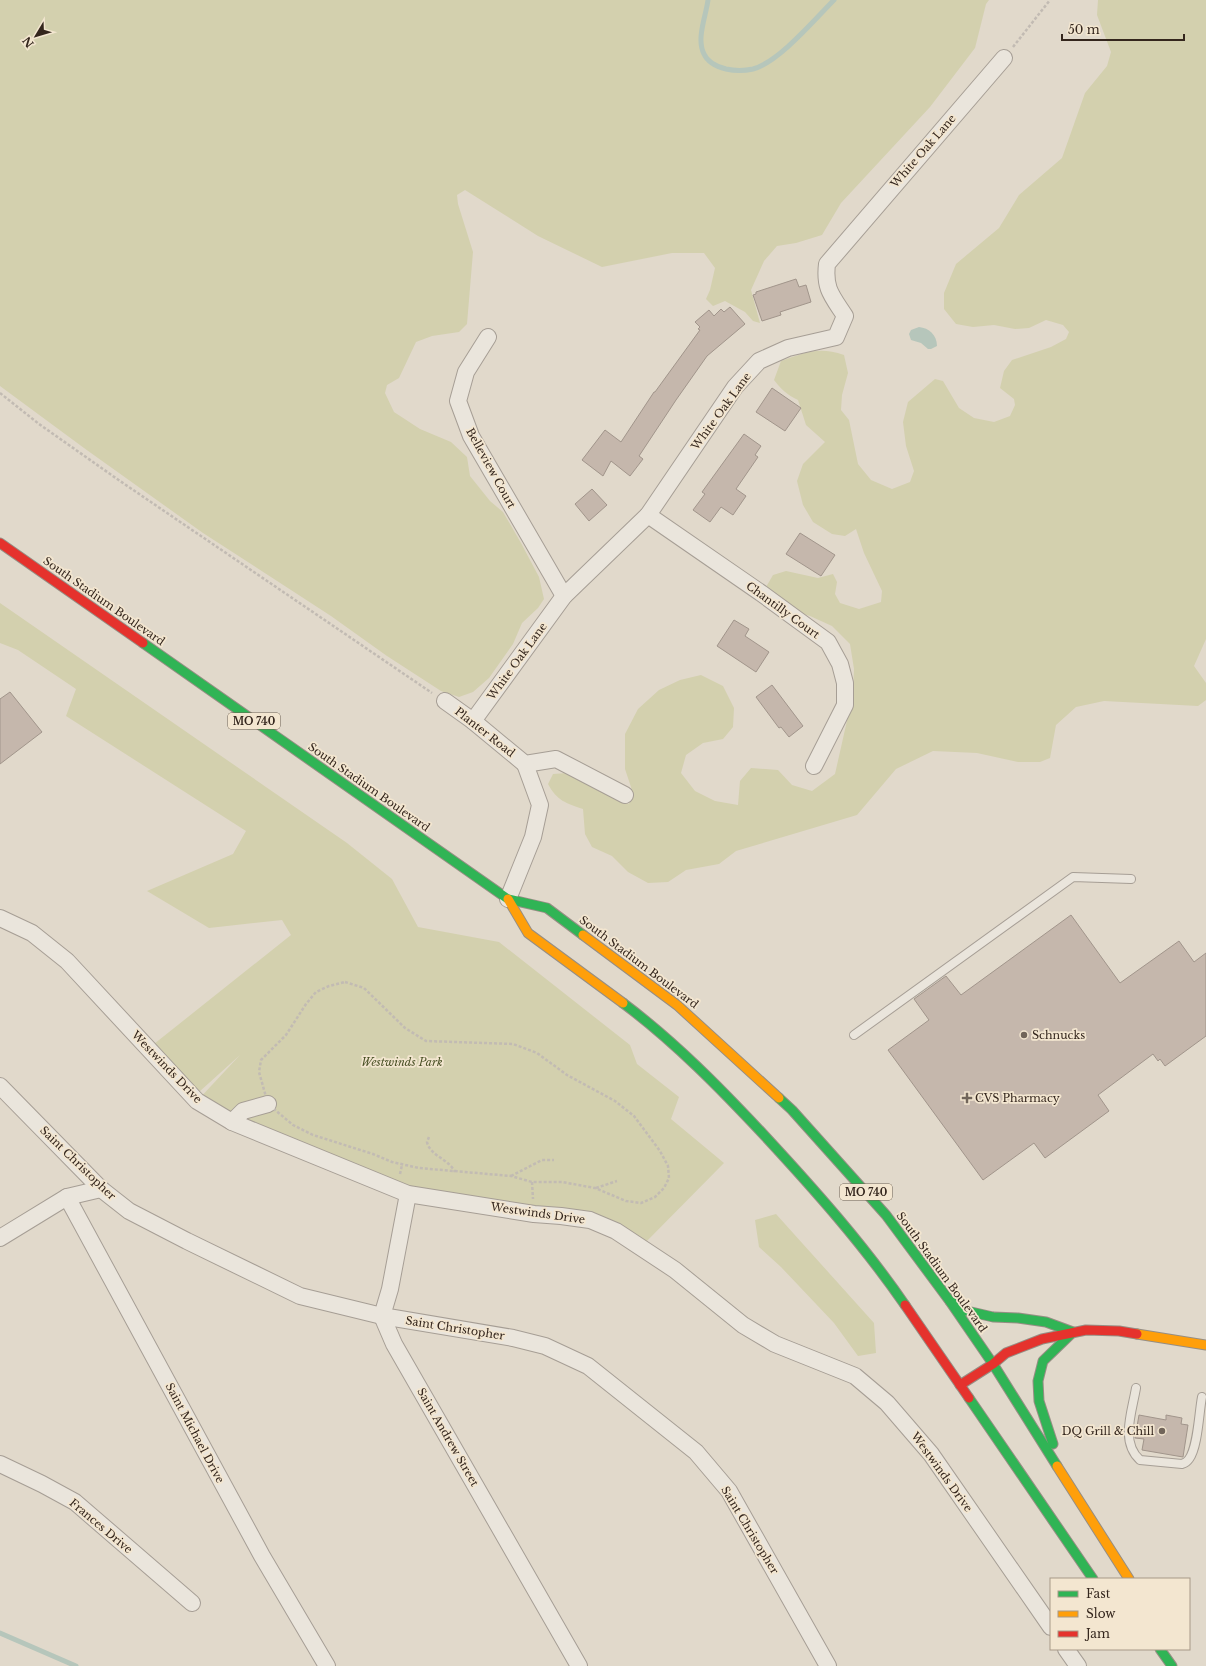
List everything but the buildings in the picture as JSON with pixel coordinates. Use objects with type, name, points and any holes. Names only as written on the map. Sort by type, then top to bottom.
[{"type":"main road","name":"South Stadium Boulevard","points":[[0,543],[508,899],[547,908],[677,1004],[792,1110],[886,1215],[949,1300],[993,1364],[1128,1578]]},
{"type":"main road","points":[[0,553],[3,553],[9,549]]},
{"type":"main road","name":"MO 740","points":[[508,899],[528,933],[636,1014],[710,1078],[759,1129],[848,1230],[892,1286],[960,1384],[990,1431],[1092,1578]]},
{"type":"main road","points":[[949,1300],[967,1311],[993,1317],[1018,1318],[1046,1322],[1073,1332]]},
{"type":"main road","points":[[960,1384],[993,1364],[1006,1353],[1042,1339],[1073,1332],[1086,1330],[1119,1331],[1206,1345]]},
{"type":"main road","points":[[1058,1465],[1049,1429],[1039,1402],[1038,1381],[1043,1361],[1073,1332]]},
{"type":"main road","points":[[1161,1650],[1172,1666]]},
{"type":"street","name":"White Oak Lane","points":[[473,721],[564,596],[648,515],[735,387],[759,361],[788,348],[836,337],[845,316],[828,289],[826,278],[827,264],[1004,58]]},
{"type":"street","name":"Belleview Court","points":[[488,337],[466,372],[458,401],[471,436],[564,596]]},
{"type":"street","name":"Chantilly Court","points":[[648,515],[761,593],[828,642],[840,664],[845,683],[845,705],[814,766]]},
{"type":"street","name":"Planter Road","points":[[445,701],[473,721],[525,764],[540,805],[533,837],[508,899]]},
{"type":"street","name":"Planter Road","points":[[525,764],[556,759],[625,795]]},
{"type":"street","name":"Westwinds Drive","points":[[0,918],[32,933],[67,961],[197,1101],[232,1122],[408,1194],[534,1214],[590,1220],[616,1231],[675,1270],[743,1325],[769,1340],[854,1376],[887,1402],[931,1454],[1050,1626]]},
{"type":"street","name":"Saint Christopher","points":[[0,1086],[100,1189],[129,1211],[300,1296],[382,1316],[513,1338],[545,1346],[588,1366],[696,1452],[729,1491],[828,1666]]},
{"type":"street","points":[[232,1122],[243,1111],[268,1104]]},
{"type":"street","points":[[0,1238],[67,1197],[100,1189]]},
{"type":"street","points":[[382,1316],[390,1289],[408,1194]]},
{"type":"street","name":"Saint Michael Drive","points":[[67,1197],[262,1556],[327,1666]]},
{"type":"street","name":"Saint Andrew Street","points":[[382,1316],[394,1344],[579,1666]]},
{"type":"street","name":"Frances Drive","points":[[0,1464],[75,1502],[192,1603]]},
{"type":"street","points":[[1067,1650],[1078,1666]]},
{"type":"lane","points":[[854,1035],[1073,876],[1131,879]]},
{"type":"lane","points":[[1136,1388],[1128,1440],[1132,1451],[1140,1460],[1182,1464],[1186,1462],[1192,1453],[1196,1438],[1202,1398]]},
{"type":"path","points":[[1004,58],[1050,0]]},
{"type":"path","points":[[0,393],[39,424],[120,481],[445,701]]},
{"type":"path","points":[[345,982],[364,988],[405,1028],[426,1041],[514,1044],[537,1053],[566,1074],[615,1101],[634,1116],[660,1151],[668,1166],[669,1178],[664,1188],[655,1197],[641,1203],[626,1201],[595,1188],[562,1182],[532,1182],[511,1176],[455,1172],[419,1168],[392,1162],[373,1154],[313,1135],[293,1125],[268,1104],[259,1072],[261,1060],[286,1034],[316,992],[329,986],[345,982]]},
{"type":"path","points":[[430,1137],[428,1142],[430,1149],[448,1163],[455,1172]]},
{"type":"path","points":[[511,1176],[542,1160],[554,1160]]},
{"type":"path","points":[[595,1188],[617,1181]]},
{"type":"green space","points":[[0,0],[989,0],[986,4],[975,48],[930,107],[841,203],[822,235],[796,243],[777,246],[764,261],[751,290],[760,323],[753,321],[745,312],[725,301],[713,306],[706,299],[710,290],[715,268],[704,253],[672,253],[602,267],[538,236],[465,190],[457,195],[458,204],[473,252],[467,324],[459,332],[432,336],[416,342],[399,378],[387,385],[385,393],[394,412],[420,429],[451,442],[467,457],[470,476],[490,501],[503,512],[521,543],[539,577],[544,599],[538,608],[522,623],[513,644],[489,678],[473,692],[459,697],[441,691],[387,656],[331,616],[203,533],[0,386]]},
{"type":"green space","points":[[1098,0],[1206,0],[1206,639],[1194,666],[1206,683],[1206,700],[1198,706],[1104,701],[1076,707],[1056,725],[1050,758],[1040,762],[1018,762],[977,753],[933,751],[896,769],[857,815],[736,851],[719,864],[686,870],[668,882],[648,883],[628,872],[612,856],[592,847],[585,834],[583,809],[562,801],[551,790],[548,784],[553,774],[567,773],[629,804],[632,790],[625,769],[625,734],[638,709],[659,690],[680,680],[701,675],[723,686],[734,708],[733,727],[723,739],[703,743],[686,755],[681,773],[695,791],[715,801],[738,805],[740,781],[751,768],[778,770],[792,785],[812,791],[835,774],[853,694],[854,669],[850,644],[832,626],[810,616],[786,609],[776,601],[766,587],[773,575],[786,571],[818,578],[833,574],[837,582],[835,594],[840,603],[859,609],[881,602],[882,591],[864,553],[856,529],[845,536],[832,534],[813,522],[803,505],[797,481],[803,464],[825,442],[806,425],[798,400],[784,392],[774,380],[781,361],[805,353],[819,351],[835,352],[844,355],[848,373],[842,395],[841,410],[849,420],[858,464],[871,480],[892,489],[910,482],[914,471],[906,446],[903,422],[908,402],[935,379],[943,381],[959,408],[974,418],[994,422],[1010,416],[1015,405],[1014,399],[1000,388],[1004,371],[1012,360],[1051,347],[1066,339],[1069,332],[1063,325],[1046,320],[1029,328],[1015,329],[994,325],[973,327],[956,324],[944,309],[944,293],[956,264],[999,228],[1019,195],[1062,158],[1085,93],[1107,66],[1111,52],[1097,15]]},
{"type":"green space","name":"Westwinds Park","points":[[0,603],[347,843],[392,879],[418,927],[499,942],[630,1045],[637,1064],[679,1097],[671,1119],[724,1163],[641,1247],[616,1231],[408,1194],[197,1101],[240,1055],[199,1092],[154,1044],[291,935],[282,920],[209,928],[147,891],[233,854],[246,831],[66,716],[76,689],[18,650],[0,643]]},
{"type":"green space","points":[[776,1214],[874,1323],[876,1353],[858,1356],[834,1323],[781,1267],[759,1247],[755,1220]]},
{"type":"shaded area","points":[[919,327],[926,329],[934,335],[937,346],[928,349],[921,343],[911,340],[909,334],[911,330]]},
{"type":"waterway","points":[[708,0],[701,35],[704,54],[708,60],[717,66],[733,70],[753,69],[774,58],[796,39],[834,0]]},
{"type":"waterway","points":[[0,1633],[76,1666]]},
{"type":"traffic: fast","points":[[143,643],[508,899],[547,908],[583,935]]},
{"type":"traffic: fast","points":[[623,1003],[661,1033],[731,1100],[764,1135],[838,1217],[889,1282],[905,1305]]},
{"type":"traffic: fast","points":[[779,1098],[792,1110],[886,1215],[949,1300],[993,1364],[1057,1466]]},
{"type":"traffic: fast","points":[[950,1301],[967,1311],[993,1317],[1018,1318],[1046,1322],[1073,1332],[1043,1361],[1038,1381],[1039,1401],[1053,1444]]},
{"type":"traffic: fast","points":[[969,1398],[1092,1578]]},
{"type":"traffic: fast","points":[[1161,1650],[1172,1666]]},
{"type":"traffic: slow","points":[[508,899],[528,933],[623,1003]]},
{"type":"traffic: slow","points":[[583,935],[677,1005],[779,1098]]},
{"type":"traffic: slow","points":[[1137,1334],[1206,1345]]},
{"type":"traffic: slow","points":[[1057,1466],[1128,1578]]},
{"type":"traffic: jam","points":[[0,543],[143,643]]},
{"type":"traffic: jam","points":[[905,1305],[969,1398]]},
{"type":"traffic: jam","points":[[960,1385],[993,1364],[1006,1353],[1042,1339],[1086,1330],[1119,1331],[1137,1334]]},
{"type":"place","name":"Schnucks","points":[[1024,1035]]},
{"type":"place","name":"CVS Pharmacy","points":[[967,1098]]},
{"type":"place","name":"DQ Grill & Chill","points":[[1162,1431]]}]
